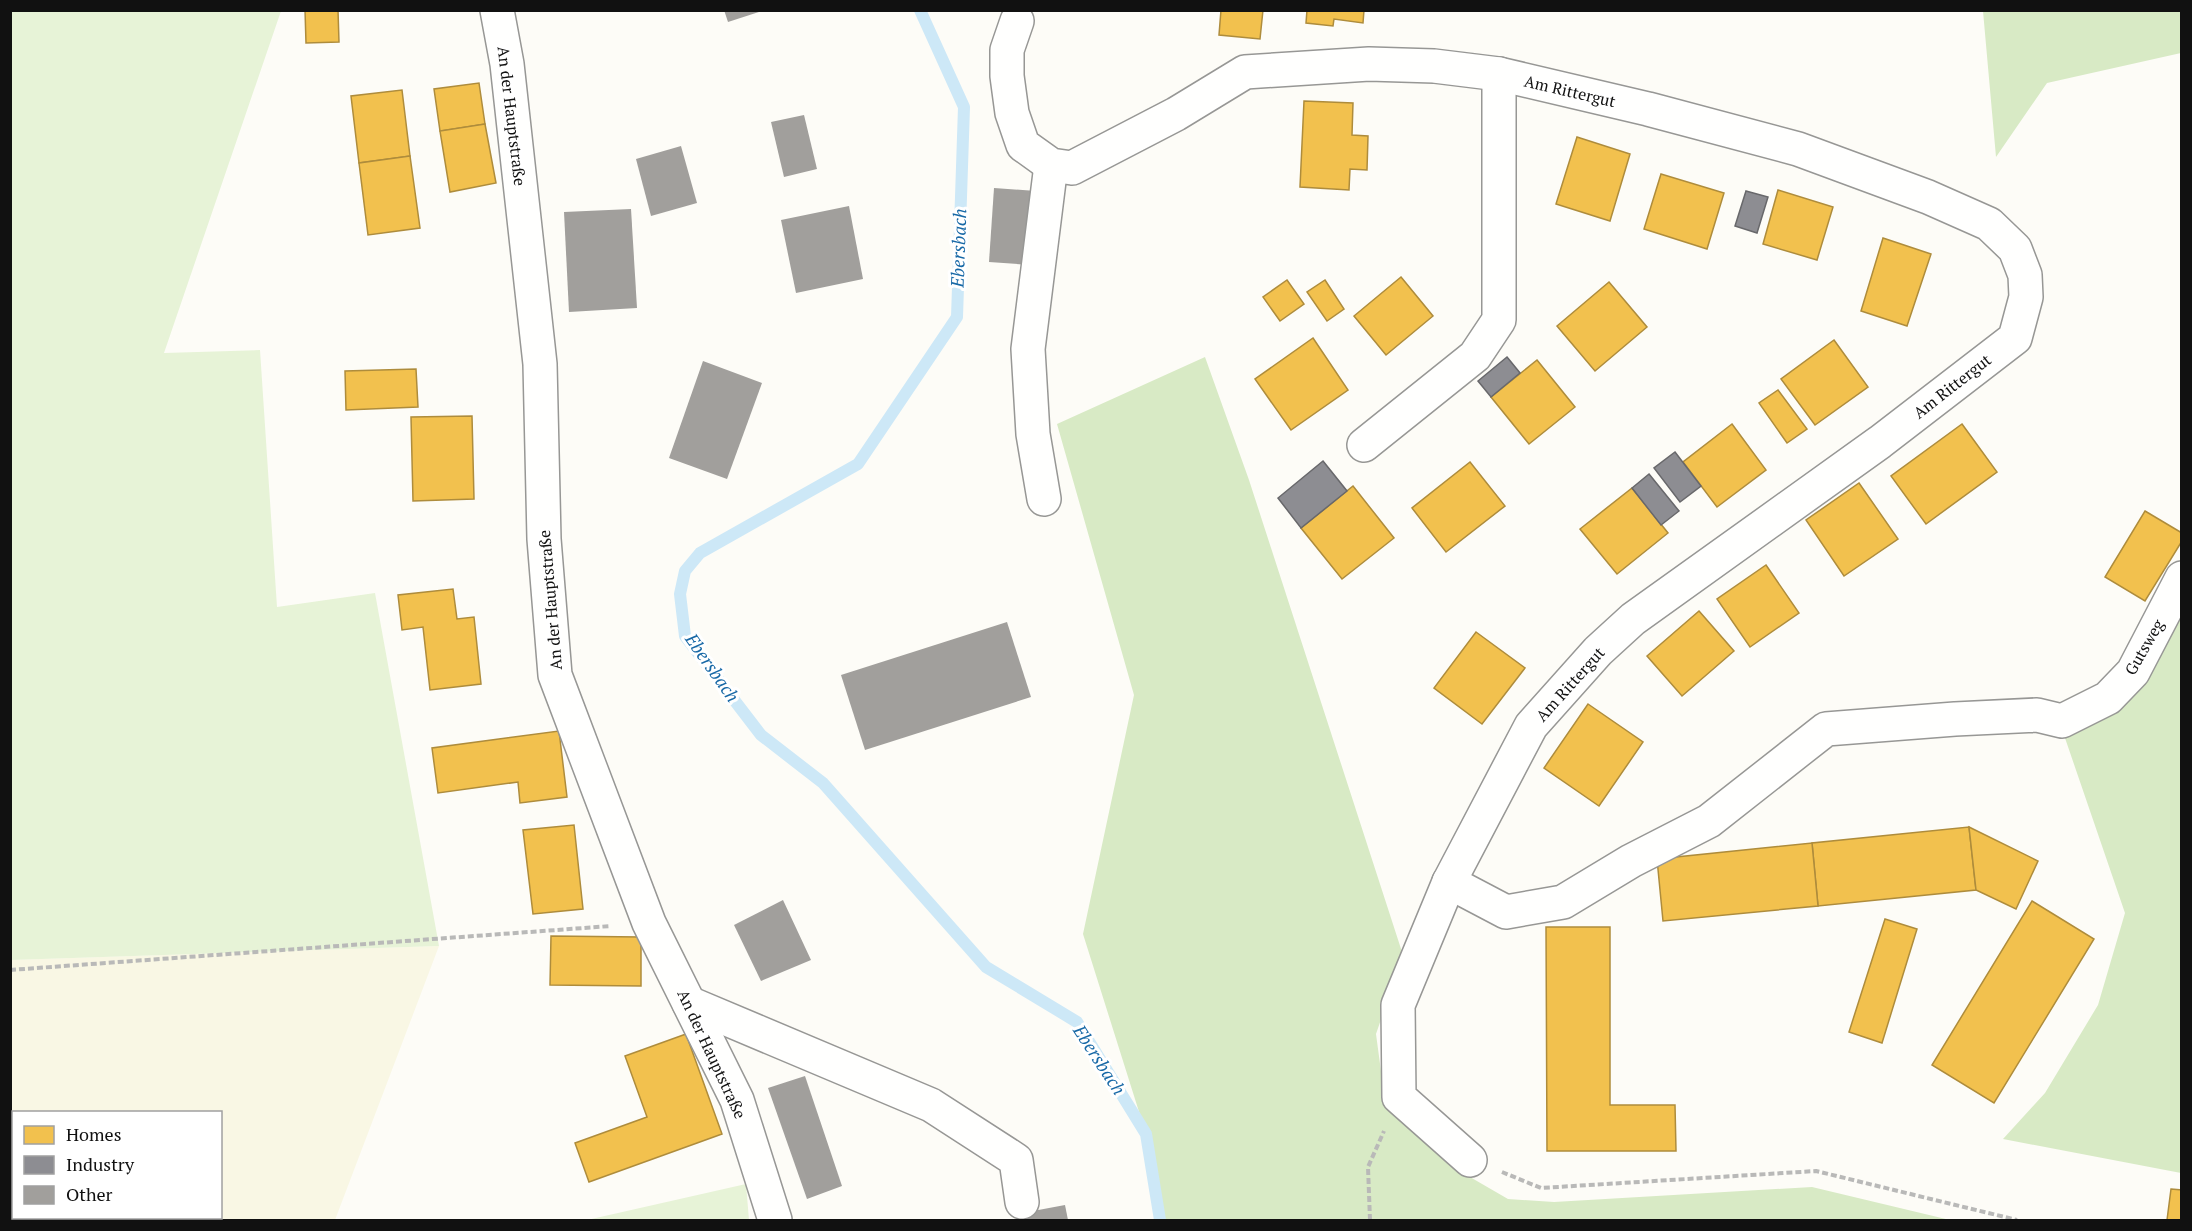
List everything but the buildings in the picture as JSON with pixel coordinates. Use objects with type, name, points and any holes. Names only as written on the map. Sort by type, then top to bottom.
[{"type":"street","name":"An der Hauptstraße","points":[[497,10],[507,64],[540,364],[544,539],[555,675],[649,923],[737,1100],[775,1221]]},
{"type":"street","points":[[1017,21],[1007,50],[1007,75],[1012,113],[1023,145],[1051,165],[1028,349],[1033,434],[1044,499]]},
{"type":"street","name":"Am Rittergut","points":[[1051,165],[1072,168],[1176,114],[1245,72],[1369,64],[1434,66],[1499,74],[1648,109],[1798,149],[1928,197],[1989,224],[2015,249],[2025,275],[2026,297],[2015,338],[1880,442],[1633,619],[1598,651],[1531,726],[1449,882],[1398,1005],[1399,1097]]},
{"type":"street","name":"Am Rittergut","points":[[1365,445],[1475,356],[1499,320],[1499,74]]},
{"type":"street","name":"Gutsweg","points":[[1449,882],[1506,912],[1563,902],[1631,861],[1709,821],[1826,729],[1955,719],[2037,716],[2062,721],[2108,698],[2133,672],[2181,578]]},
{"type":"street","points":[[689,1003],[932,1105],[1016,1160],[1022,1202]]},
{"type":"street","points":[[1399,1097],[1470,1160]]},
{"type":"path","points":[[10,970],[649,923]]},
{"type":"path","points":[[1370,1221],[1368,1167],[1399,1097]]},
{"type":"path","points":[[1470,1160],[1541,1188],[1816,1171],[2017,1221]]},
{"type":"shaded area","points":[[439,946],[335,1220],[11,1220],[10,960]]},
{"type":"green space","points":[[10,11],[281,11],[164,353],[260,350],[277,607],[375,593],[439,946],[11,960]]},
{"type":"green space","points":[[1983,11],[2181,11],[2181,53],[2047,83],[1996,157]]},
{"type":"green space","points":[[1205,357],[1249,480],[1403,955],[1376,1034],[1385,1101],[1451,1166],[1508,1199],[1554,1202],[1812,1187],[1950,1220],[1160,1220],[1146,1134],[1083,934],[1134,695],[1057,424]]},
{"type":"green space","points":[[2181,604],[2181,1173],[2003,1139],[2045,1093],[2098,1005],[2125,913],[2065,738],[2139,691]]},
{"type":"green space","points":[[746,1184],[749,1220],[587,1220]]},
{"type":"waterway","name":"Ebersbach","points":[[920,10],[964,107],[957,317],[858,464],[700,553],[685,571],[680,594],[685,636],[761,735],[823,783],[986,967],[1077,1022],[1146,1134],[1160,1220]]}]
